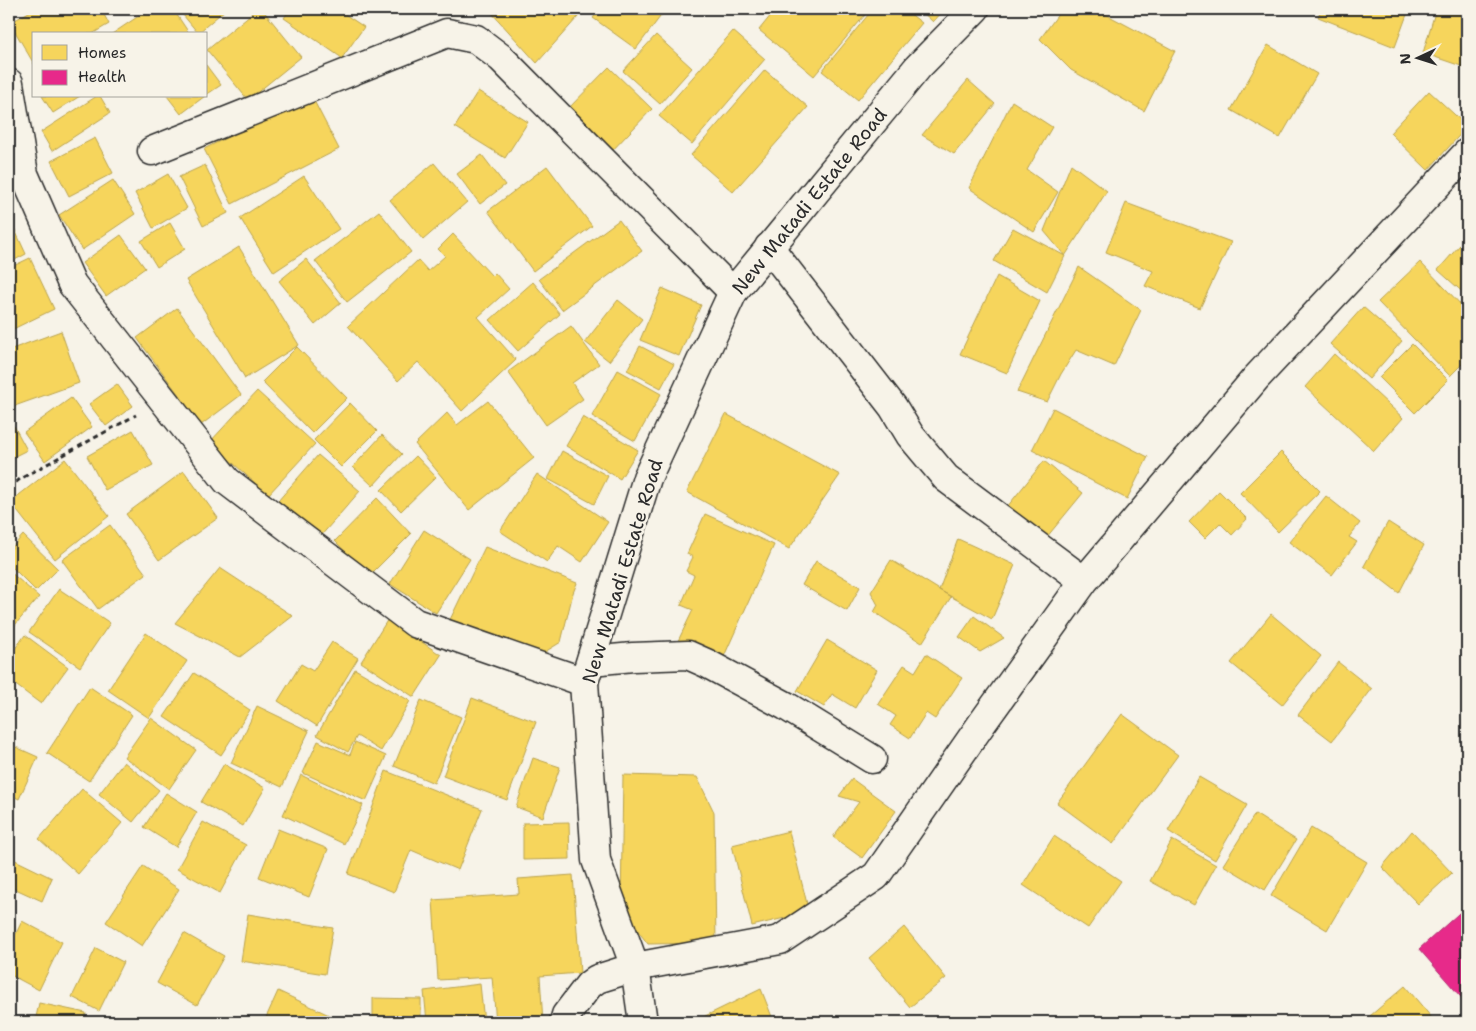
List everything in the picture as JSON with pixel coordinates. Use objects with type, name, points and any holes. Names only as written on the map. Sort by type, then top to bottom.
[{"type":"street","name":"New Matadi Estate Road","points":[[643,1022],[635,967],[596,860],[588,672],[647,478],[733,292],[918,67],[975,9]]},
{"type":"street","points":[[152,151],[447,33],[476,39],[501,58],[733,292]]},
{"type":"street","points":[[9,83],[16,177],[72,284],[227,481],[415,624],[588,672],[633,657],[688,655],[786,706],[872,759]]},
{"type":"street","points":[[564,1022],[566,1015],[589,985],[597,979],[635,967],[780,940],[876,876],[1084,581],[1256,378],[1467,153]]},
{"type":"street","points":[[769,247],[893,407],[910,435],[946,478],[1084,581]]},
{"type":"path","points":[[9,488],[20,479],[163,399]]},
{"type":"building: Homes","points":[[34,9],[101,9],[109,24],[95,32],[32,32],[32,61],[10,23]]},
{"type":"building: Homes","points":[[149,9],[173,9],[188,32],[115,32]]},
{"type":"building: Homes","points":[[178,9],[226,9],[199,32]]},
{"type":"building: Homes","points":[[257,9],[262,9],[301,57],[248,100],[208,49]]},
{"type":"building: Homes","points":[[290,9],[337,9],[364,27],[342,58],[284,18]]},
{"type":"building: Homes","points":[[492,9],[585,9],[537,63],[490,11]]},
{"type":"building: Homes","points":[[600,9],[666,9],[636,49],[593,18]]},
{"type":"building: Homes","points":[[776,9],[870,9],[814,76],[759,30]]},
{"type":"building: Homes","points":[[873,9],[904,9],[922,23],[858,100],[822,71]]},
{"type":"building: Homes","points":[[919,9],[945,9],[933,22]]},
{"type":"building: Homes","points":[[1062,9],[1096,9],[1175,51],[1144,111],[1071,70],[1040,39]]},
{"type":"building: Homes","points":[[1321,9],[1409,9],[1395,47],[1318,17]]},
{"type":"building: Homes","points":[[1436,9],[1467,9],[1467,68],[1423,53]]},
{"type":"building: Homes","points":[[733,31],[765,59],[692,144],[659,116]]},
{"type":"building: Homes","points":[[656,35],[692,68],[660,104],[623,71]]},
{"type":"building: Homes","points":[[1268,45],[1317,74],[1280,138],[1231,110]]},
{"type":"building: Homes","points":[[609,67],[652,109],[608,155],[564,113]]},
{"type":"building: Homes","points":[[208,68],[221,85],[208,94]]},
{"type":"building: Homes","points":[[765,70],[808,107],[733,192],[691,155]]},
{"type":"building: Homes","points":[[968,80],[995,104],[954,154],[922,135]]},
{"type":"building: Homes","points":[[478,91],[528,122],[505,158],[455,127]]},
{"type":"building: Homes","points":[[1429,91],[1467,127],[1428,170],[1390,133]]},
{"type":"building: Homes","points":[[311,95],[339,149],[232,204],[204,149]]},
{"type":"building: Homes","points":[[43,98],[77,98],[53,113]]},
{"type":"building: Homes","points":[[94,98],[101,98],[110,113],[52,151],[41,132]]},
{"type":"building: Homes","points":[[169,98],[202,98],[181,114]]},
{"type":"building: Homes","points":[[1012,101],[1052,127],[1027,170],[1058,192],[1034,232],[969,188]]},
{"type":"building: Homes","points":[[95,138],[113,173],[69,196],[51,161]]},
{"type":"building: Homes","points":[[482,155],[505,185],[480,204],[457,174]]},
{"type":"building: Homes","points":[[434,163],[467,202],[423,240],[390,200]]},
{"type":"building: Homes","points":[[1071,164],[1107,191],[1065,256],[1044,231]]},
{"type":"building: Homes","points":[[205,165],[228,213],[203,226],[179,177]]},
{"type":"building: Homes","points":[[547,166],[592,226],[533,271],[488,211]]},
{"type":"building: Homes","points":[[168,174],[187,208],[153,228],[135,193]]},
{"type":"building: Homes","points":[[304,176],[339,229],[274,272],[240,218]]},
{"type":"building: Homes","points":[[113,180],[135,214],[82,250],[59,215]]},
{"type":"building: Homes","points":[[1126,203],[1231,242],[1200,308],[1145,286],[1153,271],[1106,252]]},
{"type":"building: Homes","points":[[379,211],[411,252],[347,302],[315,261]]},
{"type":"building: Homes","points":[[619,220],[642,251],[562,310],[539,279]]},
{"type":"building: Homes","points":[[170,223],[185,249],[157,267],[141,241]]},
{"type":"building: Homes","points":[[14,228],[26,254],[9,263],[9,231]]},
{"type":"building: Homes","points":[[1013,228],[1065,256],[1047,292],[994,261]]},
{"type":"building: Homes","points":[[453,234],[492,276],[495,273],[509,289],[478,317],[516,360],[462,411],[418,362],[398,381],[348,326],[418,260],[428,271],[445,256],[438,249]]},
{"type":"building: Homes","points":[[121,235],[145,268],[106,296],[82,263]]},
{"type":"building: Homes","points":[[1467,237],[1467,296],[1438,270]]},
{"type":"building: Homes","points":[[239,247],[299,345],[244,379],[186,280]]},
{"type":"building: Homes","points":[[30,258],[54,309],[9,331],[9,268]]},
{"type":"building: Homes","points":[[306,259],[341,303],[315,325],[279,281]]},
{"type":"building: Homes","points":[[1420,262],[1467,311],[1467,359],[1450,376],[1378,302]]},
{"type":"building: Homes","points":[[1079,267],[1141,310],[1114,366],[1076,350],[1047,402],[1017,392]]},
{"type":"building: Homes","points":[[997,276],[1040,301],[1007,373],[960,354]]},
{"type":"building: Homes","points":[[533,282],[560,314],[518,351],[490,320]]},
{"type":"building: Homes","points":[[662,288],[701,305],[679,356],[640,340]]},
{"type":"building: Homes","points":[[618,300],[642,319],[609,361],[585,342]]},
{"type":"building: Homes","points":[[1363,307],[1402,341],[1369,379],[1330,344]]},
{"type":"building: Homes","points":[[177,308],[241,395],[201,425],[137,338]]},
{"type":"building: Homes","points":[[571,326],[599,364],[572,383],[583,399],[546,425],[508,372]]},
{"type":"building: Homes","points":[[61,331],[79,383],[9,408],[9,350]]},
{"type":"building: Homes","points":[[1412,344],[1448,380],[1415,413],[1379,377]]},
{"type":"building: Homes","points":[[640,346],[674,364],[661,388],[627,370]]},
{"type":"building: Homes","points":[[297,347],[347,398],[312,433],[262,382]]},
{"type":"building: Homes","points":[[1334,354],[1403,418],[1374,451],[1305,387]]},
{"type":"building: Homes","points":[[618,370],[661,394],[635,441],[592,416]]},
{"type":"building: Homes","points":[[117,384],[133,406],[106,426],[89,404]]},
{"type":"building: Homes","points":[[257,391],[315,444],[268,495],[210,442]]},
{"type":"building: Homes","points":[[71,398],[92,427],[45,461],[24,432]]},
{"type":"building: Homes","points":[[488,401],[534,458],[469,510],[415,444],[447,413],[457,425]]},
{"type":"building: Homes","points":[[350,403],[377,431],[341,467],[314,440]]},
{"type":"building: Homes","points":[[1053,408],[1148,457],[1127,499],[1032,450]]},
{"type":"building: Homes","points":[[726,414],[840,475],[789,549],[687,492]]},
{"type":"building: Homes","points":[[583,417],[638,450],[620,479],[566,446]]},
{"type":"building: Homes","points":[[14,426],[27,450],[9,459],[9,429]]},
{"type":"building: Homes","points":[[133,430],[153,465],[105,490],[87,456]]},
{"type":"building: Homes","points":[[382,435],[402,454],[373,486],[353,467]]},
{"type":"building: Homes","points":[[562,451],[608,476],[594,504],[548,479]]},
{"type":"building: Homes","points":[[1281,452],[1320,491],[1278,532],[1240,493]]},
{"type":"building: Homes","points":[[318,455],[360,491],[319,538],[277,502]]},
{"type":"building: Homes","points":[[416,456],[436,477],[401,511],[381,490]]},
{"type":"building: Homes","points":[[65,459],[109,516],[55,559],[10,502]]},
{"type":"building: Homes","points":[[1044,461],[1083,493],[1046,538],[1007,507]]},
{"type":"building: Homes","points":[[184,471],[218,518],[159,560],[126,514]]},
{"type":"building: Homes","points":[[537,474],[608,522],[582,562],[558,546],[547,562],[500,531]]},
{"type":"building: Homes","points":[[1219,491],[1247,519],[1232,535],[1220,523],[1205,538],[1189,522]]},
{"type":"building: Homes","points":[[1326,496],[1360,523],[1349,537],[1357,542],[1332,575],[1289,542]]},
{"type":"building: Homes","points":[[377,498],[411,534],[369,576],[335,541]]},
{"type":"building: Homes","points":[[705,514],[774,545],[721,663],[677,643],[693,610],[681,605],[694,575],[686,571],[693,557],[687,554]]},
{"type":"building: Homes","points":[[1388,522],[1424,545],[1399,593],[1364,566]]},
{"type":"building: Homes","points":[[110,525],[146,574],[98,609],[62,560]]},
{"type":"building: Homes","points":[[424,530],[470,559],[436,613],[390,584]]},
{"type":"building: Homes","points":[[23,535],[58,569],[36,591],[9,564],[9,551]]},
{"type":"building: Homes","points":[[958,539],[1015,565],[992,619],[939,590]]},
{"type":"building: Homes","points":[[485,547],[577,583],[561,642],[535,658],[446,628]]},
{"type":"building: Homes","points":[[891,560],[951,597],[922,643],[874,612],[878,605],[871,592]]},
{"type":"building: Homes","points":[[816,561],[860,587],[847,611],[802,585]]},
{"type":"building: Homes","points":[[220,568],[293,616],[240,657],[175,623]]},
{"type":"building: Homes","points":[[9,571],[39,597],[9,632]]},
{"type":"building: Homes","points":[[59,589],[110,623],[80,667],[29,632]]},
{"type":"building: Homes","points":[[1271,614],[1321,656],[1282,705],[1231,663]]},
{"type":"building: Homes","points":[[974,616],[1004,638],[980,652],[959,637]]},
{"type":"building: Homes","points":[[388,619],[441,655],[414,697],[361,662]]},
{"type":"building: Homes","points":[[146,633],[187,661],[149,718],[108,690]]},
{"type":"building: Homes","points":[[25,635],[68,667],[41,704],[9,680],[9,657]]},
{"type":"building: Homes","points":[[827,640],[877,670],[855,708],[832,694],[824,707],[797,691]]},
{"type":"building: Homes","points":[[332,642],[358,658],[317,726],[278,701],[301,664],[313,671]]},
{"type":"building: Homes","points":[[926,654],[962,678],[935,719],[926,713],[910,738],[890,725],[896,716],[878,704],[904,665],[915,672]]},
{"type":"building: Homes","points":[[1338,662],[1372,689],[1332,741],[1298,715]]},
{"type":"building: Homes","points":[[355,669],[410,701],[381,751],[357,736],[348,752],[317,735]]},
{"type":"building: Homes","points":[[194,673],[250,710],[221,755],[164,717]]},
{"type":"building: Homes","points":[[90,687],[132,715],[89,781],[47,753]]},
{"type":"building: Homes","points":[[472,698],[536,722],[507,800],[443,776]]},
{"type":"building: Homes","points":[[421,700],[461,717],[434,783],[394,766]]},
{"type":"building: Homes","points":[[257,706],[309,731],[282,787],[231,763]]},
{"type":"building: Homes","points":[[1122,714],[1178,755],[1113,844],[1057,803]]},
{"type":"building: Homes","points":[[151,718],[196,750],[169,789],[124,757]]},
{"type":"building: Homes","points":[[318,741],[350,755],[355,742],[386,756],[366,801],[303,773]]},
{"type":"building: Homes","points":[[9,744],[38,757],[19,799],[9,794]]},
{"type":"building: Homes","points":[[533,758],[560,767],[543,817],[516,807]]},
{"type":"building: Homes","points":[[124,762],[159,790],[133,822],[99,794]]},
{"type":"building: Homes","points":[[224,764],[265,788],[243,826],[201,802]]},
{"type":"building: Homes","points":[[386,771],[482,809],[458,870],[411,850],[394,892],[348,874]]},
{"type":"building: Homes","points":[[301,775],[363,805],[344,844],[283,815]]},
{"type":"building: Homes","points":[[623,775],[697,777],[714,812],[716,943],[648,944],[621,909]]},
{"type":"building: Homes","points":[[1199,777],[1247,805],[1215,860],[1168,831]]},
{"type":"building: Homes","points":[[852,779],[896,811],[862,858],[833,837],[859,802],[839,796]]},
{"type":"building: Homes","points":[[82,789],[122,823],[78,874],[39,839]]},
{"type":"building: Homes","points":[[166,793],[197,812],[176,847],[144,827]]},
{"type":"building: Homes","points":[[1255,814],[1296,840],[1265,890],[1223,865]]},
{"type":"building: Homes","points":[[203,822],[246,845],[220,893],[177,869]]},
{"type":"building: Homes","points":[[569,822],[570,859],[523,860],[523,823]]},
{"type":"building: Homes","points":[[1311,828],[1367,862],[1327,930],[1271,896]]},
{"type":"building: Homes","points":[[278,829],[328,849],[309,897],[259,877]]},
{"type":"building: Homes","points":[[789,831],[809,912],[752,926],[732,845]]},
{"type":"building: Homes","points":[[1412,831],[1452,873],[1418,904],[1382,867]]},
{"type":"building: Homes","points":[[1054,836],[1121,881],[1088,928],[1023,885]]},
{"type":"building: Homes","points":[[1172,840],[1216,865],[1194,905],[1150,881]]},
{"type":"building: Homes","points":[[11,858],[52,878],[42,901],[9,886],[9,864]]},
{"type":"building: Homes","points":[[143,866],[179,889],[142,946],[106,922]]},
{"type":"building: Homes","points":[[573,875],[580,973],[540,976],[543,1022],[496,1022],[492,977],[438,980],[433,900],[519,894],[518,879]]},
{"type":"building: Homes","points":[[248,914],[333,928],[325,974],[241,961]]},
{"type":"building: Homes","points":[[22,921],[62,942],[39,990],[9,974],[9,948]]},
{"type":"building: Homes","points":[[904,927],[946,978],[910,1007],[869,958]]},
{"type":"building: Homes","points":[[184,933],[224,956],[197,1005],[157,983]]},
{"type":"building: Homes","points":[[96,948],[123,962],[99,1011],[72,997]]},
{"type":"building: Homes","points":[[480,984],[484,1022],[427,1022],[424,991]]},
{"type":"building: Homes","points":[[1405,986],[1432,1018],[1428,1022],[1363,1022]]},
{"type":"building: Homes","points":[[761,989],[774,1022],[695,1022],[695,1021]]},
{"type":"building: Homes","points":[[278,991],[344,1022],[264,1022]]},
{"type":"building: Homes","points":[[373,998],[421,999],[421,1022],[373,1022]]},
{"type":"building: Homes","points":[[39,1003],[86,1013],[84,1022],[35,1022]]},
{"type":"building: Health","points":[[1467,906],[1467,1004],[1419,949]]}]
